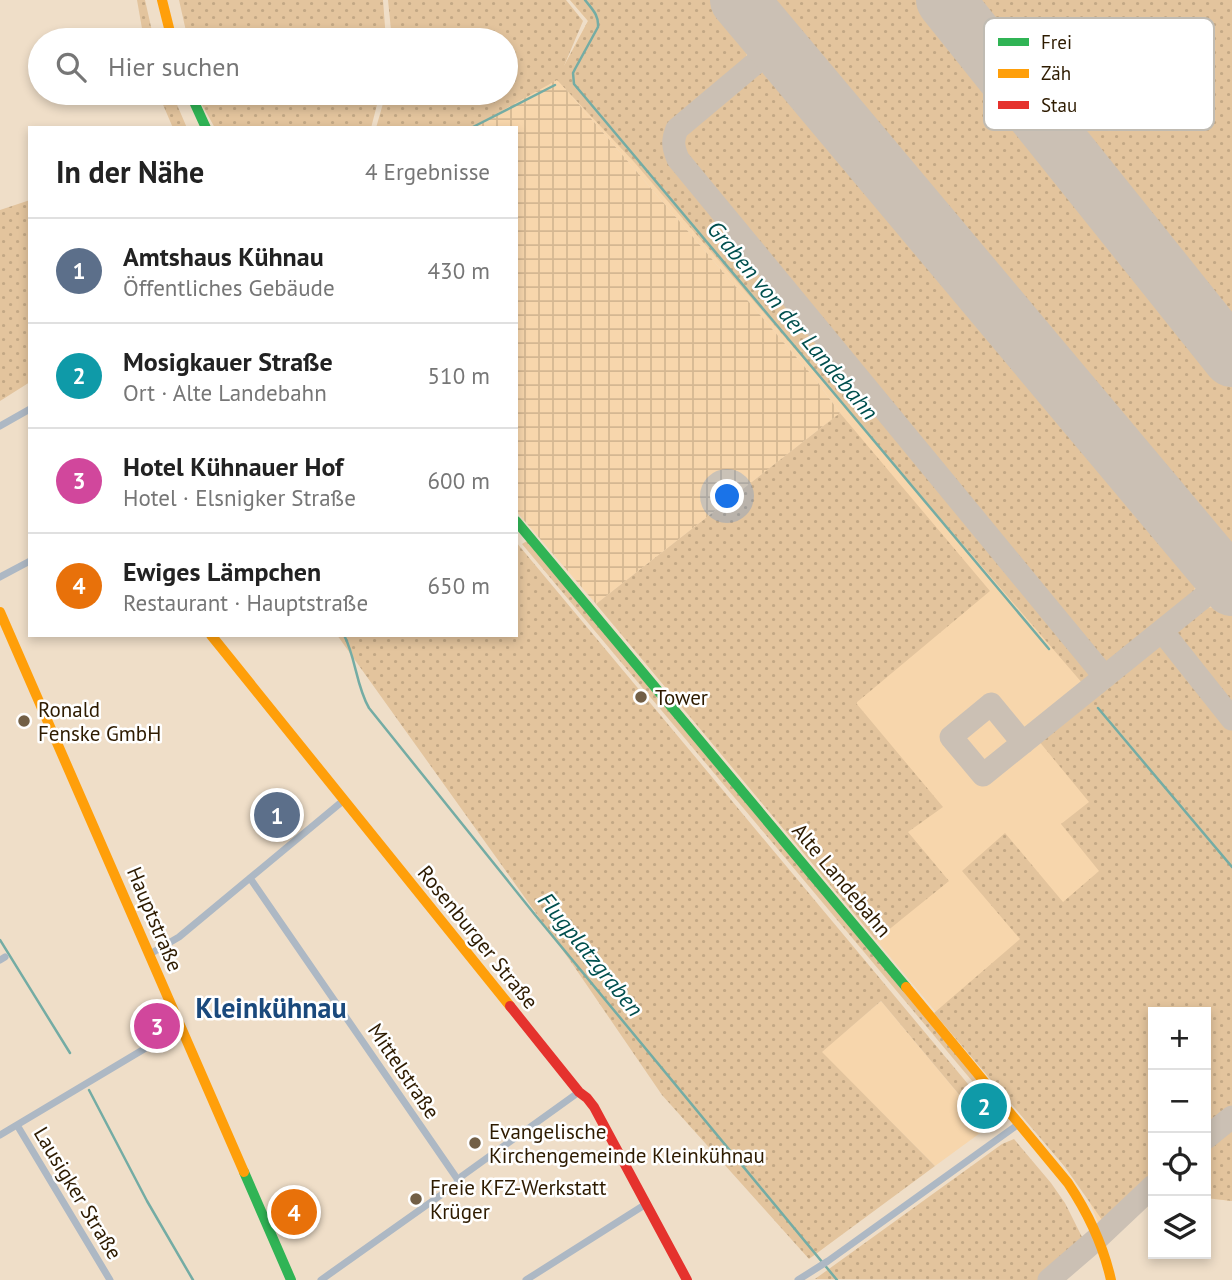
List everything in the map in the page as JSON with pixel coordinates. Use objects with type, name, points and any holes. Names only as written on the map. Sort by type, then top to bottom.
[{"type":"street","points":[[162,0],[169,28]]},
{"type":"street","points":[[195,105],[205,126]]},
{"type":"street","points":[[0,426],[28,411]]},
{"type":"street","name":"Alte Landebahn","points":[[518,523],[1059,1170],[1088,1213],[1099,1237],[1111,1280]]},
{"type":"street","points":[[0,577],[28,562]]},
{"type":"street","name":"Hauptstraße","points":[[0,611],[291,1280]]},
{"type":"street","name":"Rosenburger Straße","points":[[213,637],[579,1093],[594,1107],[687,1280]]},
{"type":"street","points":[[150,954],[179,937],[344,800]]},
{"type":"street","name":"Mittelstraße","points":[[250,878],[458,1180]]},
{"type":"street","points":[[0,1135],[181,1027]]},
{"type":"street","points":[[321,1280],[579,1093]]},
{"type":"street","points":[[804,1279],[1020,1123]]},
{"type":"street","name":"Lausigker Straße","points":[[17,1125],[110,1280]]},
{"type":"street","points":[[526,1280],[646,1205]]},
{"type":"shaded area","points":[[137,0],[145,0],[151,28],[142,28]]},
{"type":"shaded area","points":[[179,0],[383,0],[385,28],[185,28]]},
{"type":"shaded area","points":[[388,0],[566,0],[583,21],[564,66],[588,21],[570,0],[718,0],[749,36],[746,59],[757,72],[782,75],[1198,571],[1193,596],[1083,684],[635,163],[557,80],[518,102],[518,28],[391,28]]},
{"type":"shaded area","points":[[570,0],[1232,0],[1232,1201],[1211,1199],[1211,1007],[1148,1007],[1148,1206],[1107,1243],[1088,1199],[1065,1167],[596,604],[840,413],[816,380],[557,79],[588,21]]},
{"type":"shaded area","points":[[760,0],[1232,0],[1232,562]]},
{"type":"shaded area","points":[[557,79],[816,380],[840,413],[596,604],[518,513],[518,126],[475,126],[511,105],[518,105],[518,101]]},
{"type":"shaded area","points":[[163,105],[177,105],[186,126],[172,126]]},
{"type":"shaded area","points":[[202,105],[377,105],[372,126],[214,126]]},
{"type":"shaded area","points":[[383,105],[512,105],[475,126],[377,126]]},
{"type":"shaded area","points":[[28,201],[28,383],[0,401],[0,210]]},
{"type":"shaded area","points":[[840,413],[990,591],[856,703],[943,807],[908,832],[949,881],[876,940],[596,604]]},
{"type":"shaded area","points":[[527,541],[991,1096],[988,1100],[522,544]]},
{"type":"shaded area","points":[[518,544],[998,1120],[987,1128],[881,1001],[822,1052],[935,1166],[809,1259],[662,1095],[571,962],[338,637],[518,637]]},
{"type":"shaded area","points":[[1203,607],[1229,609],[1232,613],[1232,1201],[1211,1199],[1211,1007],[1148,1007],[1148,1206],[1114,1237],[1065,1167],[934,1013],[1020,939],[962,871],[1005,833],[1063,902],[1099,871],[1061,824],[1089,802],[1038,740]]},
{"type":"shaded area","points":[[881,1001],[987,1128],[935,1166],[821,1052]]},
{"type":"shaded area","points":[[1014,1139],[1065,1203],[1085,1243],[1042,1280],[815,1279],[1002,1144]]},
{"type":"waterway","name":"Graben von der Landebahn","points":[[585,0],[596,16],[598,27],[573,73],[574,84],[1049,649]]},
{"type":"waterway","points":[[518,104],[555,85]]},
{"type":"waterway","points":[[475,126],[516,105]]},
{"type":"waterway","name":"Flugplatzgraben","points":[[345,637],[369,708],[536,916],[837,1280]]},
{"type":"waterway","name":"Graben von der Landebahn","points":[[1098,708],[1232,867]]},
{"type":"waterway","points":[[0,940],[70,1053]]},
{"type":"waterway","points":[[89,1090],[147,1201],[193,1280]]},
{"type":"taxiway","points":[[745,7],[752,0]]},
{"type":"taxiway","points":[[777,45],[677,129],[674,144],[678,159],[1105,677]]},
{"type":"taxiway","points":[[1023,743],[991,704],[951,737],[983,775],[1226,579]]},
{"type":"taxiway","points":[[1162,631],[1232,719]]},
{"type":"taxiway","points":[[1211,1134],[1232,1117]]},
{"type":"taxiway","points":[[1049,1280],[1148,1191]]},
{"type":"runway","points":[[739,0],[1232,587]]},
{"type":"runway","points":[[945,0],[984,49]]},
{"type":"runway","points":[[1049,130],[1232,358]]},
{"type":"traffic: fast","points":[[195,105],[205,126]]},
{"type":"traffic: fast","points":[[518,523],[906,987]]},
{"type":"traffic: fast","points":[[244,1172],[291,1280]]},
{"type":"traffic: slow","points":[[162,0],[169,28]]},
{"type":"traffic: slow","points":[[0,612],[244,1172]]},
{"type":"traffic: slow","points":[[213,637],[510,1006]]},
{"type":"traffic: slow","points":[[906,987],[1068,1183],[1094,1229],[1111,1280]]},
{"type":"traffic: jam","points":[[510,1006],[594,1107],[687,1280]]},
{"type":"place","name":"Tower","points":[[641,697]]},
{"type":"place","name":"Ronald Fenske GmbH","points":[[24,721]]},
{"type":"place","name":"Amtshaus Kühnau","points":[[277,815]]},
{"type":"place","name":"Hotel Kühnauer Hof","points":[[157,1026]]},
{"type":"place","name":"Mosigkauer Straße","points":[[984,1106]]},
{"type":"place","name":"Evangelische Kirchengemeinde Kleinkühnau","points":[[475,1143]]},
{"type":"place","name":"Freie KFZ-Werkstatt Krüger","points":[[416,1199]]},
{"type":"place","name":"Ewiges Lämpchen","points":[[294,1212]]},
{"type":"district","name":"Kleinkühnau","points":[[271,1007]]}]
